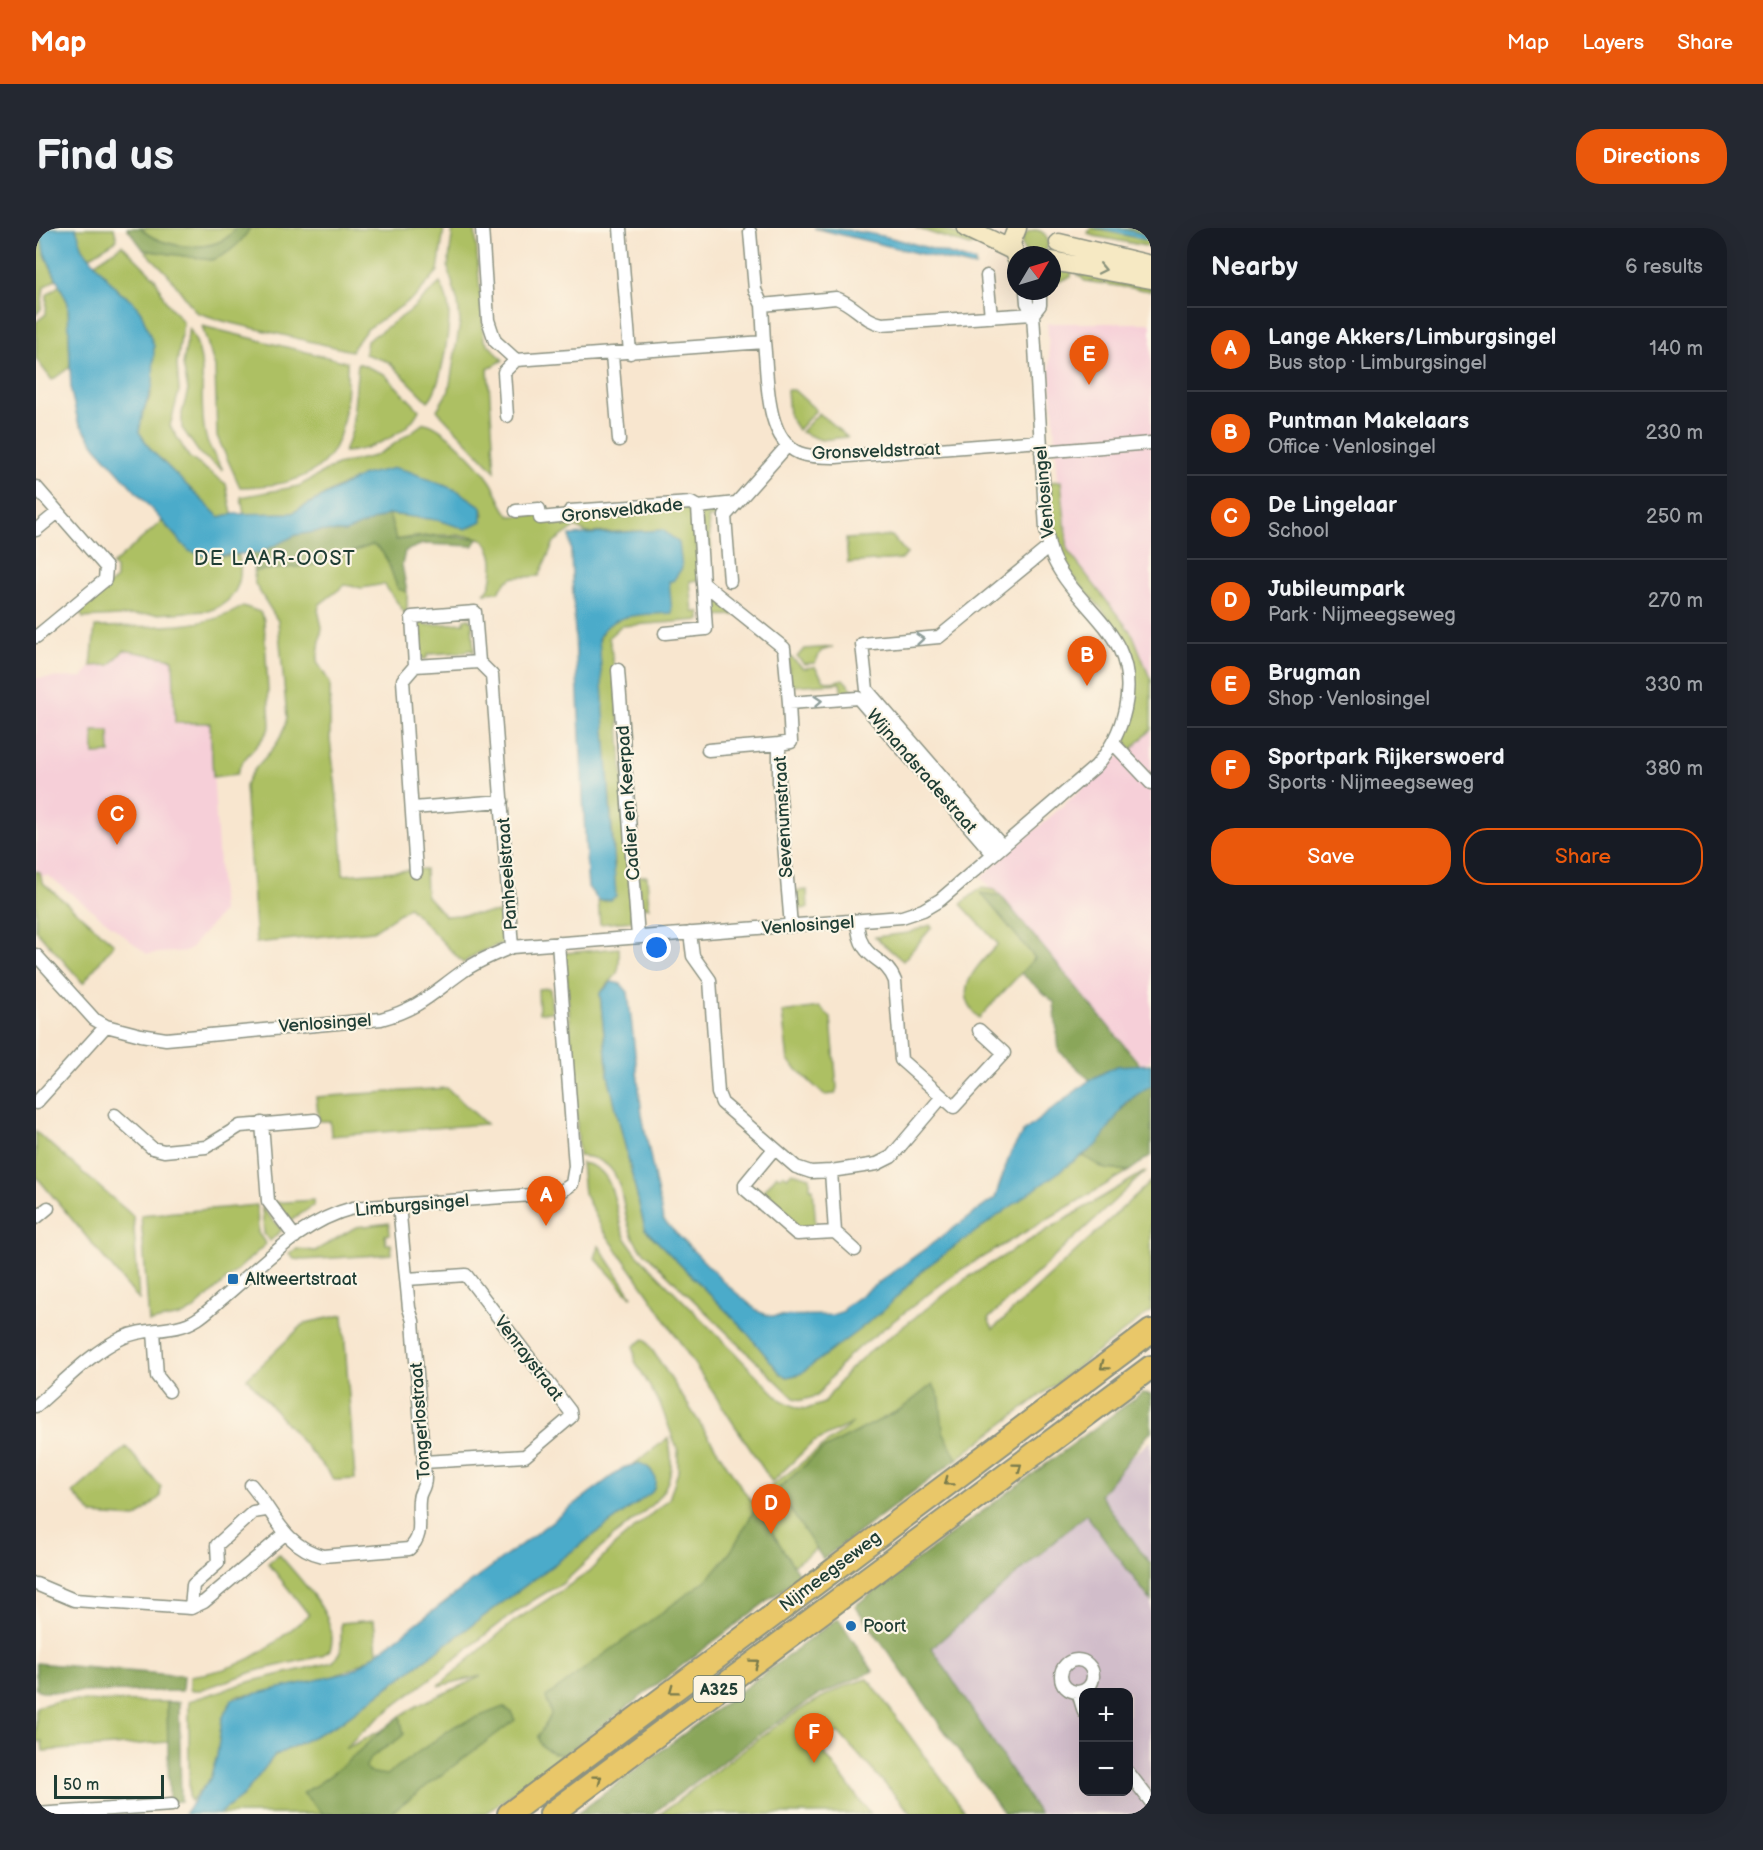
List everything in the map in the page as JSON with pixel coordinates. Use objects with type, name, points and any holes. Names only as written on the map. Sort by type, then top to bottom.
[{"type":"highway","name":"Nijmeegseweg","points":[[510,1814],[1151,1331]]},
{"type":"highway","name":"Nijmeegseweg","points":[[551,1814],[1151,1367]]},
{"type":"street","points":[[482,228],[488,320],[495,341],[516,360]]},
{"type":"street","points":[[620,228],[630,353]]},
{"type":"street","points":[[966,228],[1007,250]]},
{"type":"street","points":[[1011,229],[1013,246]]},
{"type":"street","name":"Gronsveldstraat","points":[[750,232],[755,291],[762,305],[773,422],[788,445],[805,455],[836,457],[1151,443]]},
{"type":"street","points":[[1056,236],[1151,265]]},
{"type":"street","points":[[1061,263],[1151,279]]},
{"type":"street","points":[[987,276],[991,317]]},
{"type":"street","points":[[762,305],[836,298],[844,300],[867,319],[882,324],[1033,314]]},
{"type":"street","name":"Venlosingel","points":[[36,955],[83,1009],[106,1026],[125,1032],[166,1039],[381,1019],[404,1013],[423,1003],[463,970],[512,947],[902,917],[923,910],[940,900],[1096,766],[1113,742],[1126,703],[1124,662],[1109,631],[1060,570],[1049,547],[1040,447],[1033,314],[1027,300]]},
{"type":"street","name":"Venlosingel","points":[[1033,314],[1040,305],[1040,300]]},
{"type":"street","points":[[507,417],[504,372],[516,360],[764,342]]},
{"type":"street","points":[[612,354],[619,440]]},
{"type":"street","points":[[730,581],[725,516],[788,445]]},
{"type":"street","points":[[36,487],[106,567],[105,580],[36,637]]},
{"type":"street","name":"Gronsveldkade","points":[[516,511],[539,509],[540,518],[570,515],[570,511],[691,503],[698,507],[736,503]]},
{"type":"street","name":"Gronsveldkade","points":[[665,633],[706,629],[698,507]]},
{"type":"street","points":[[36,530],[58,512]]},
{"type":"street","points":[[997,850],[867,690],[862,644],[939,637],[1049,547]]},
{"type":"street","points":[[703,583],[784,648],[791,742],[779,744]]},
{"type":"street","name":"Panheelstraat","points":[[416,872],[403,680],[415,666],[412,617],[475,612],[479,662],[492,675],[512,947]]},
{"type":"street","points":[[415,666],[479,662]]},
{"type":"street","name":"Cadier en Keerpad","points":[[618,670],[638,937]]},
{"type":"street","name":"Wijnandsradestraat","points":[[789,704],[858,698],[997,850]]},
{"type":"street","points":[[1113,742],[1151,783]]},
{"type":"street","name":"Sevenumstraat","points":[[708,750],[779,744],[779,785],[791,926]]},
{"type":"street","name":"Panheelstraat","points":[[413,808],[502,801]]},
{"type":"street","points":[[857,921],[861,946],[891,973],[895,981],[902,1060],[941,1098],[954,1107],[1004,1053],[979,1030]]},
{"type":"street","points":[[690,933],[693,956],[710,980],[718,1094],[729,1110],[773,1150],[796,1167],[811,1172],[831,1171],[877,1164],[891,1158],[941,1098]]},
{"type":"street","name":"Limburgsingel","points":[[36,1406],[94,1356],[123,1337],[171,1330],[197,1320],[295,1237],[331,1214],[353,1208],[559,1193],[572,1184],[575,1166],[558,943]]},
{"type":"street","points":[[36,1102],[51,1089],[106,1026]]},
{"type":"street","points":[[115,1115],[152,1148],[164,1151],[206,1146],[228,1131],[262,1123],[315,1120]]},
{"type":"street","points":[[262,1123],[268,1201],[295,1237]]},
{"type":"street","points":[[773,1150],[745,1184],[745,1189],[797,1234],[835,1232]]},
{"type":"street","points":[[831,1171],[835,1232],[855,1250]]},
{"type":"street","name":"Tongerlostraat","points":[[251,1485],[264,1500],[266,1510],[286,1533],[302,1548],[323,1556],[409,1550],[417,1543],[420,1535],[418,1497],[425,1488],[413,1321],[409,1308],[399,1205]]},
{"type":"street","points":[[36,1218],[48,1208]]},
{"type":"street","name":"Venraystraat","points":[[407,1279],[466,1275],[570,1411],[571,1417],[525,1456],[423,1462]]},
{"type":"street","points":[[154,1331],[157,1376],[169,1391]]},
{"type":"street","points":[[191,1608],[193,1585],[218,1563],[217,1545],[253,1512],[266,1510]]},
{"type":"street","points":[[36,1584],[74,1600],[191,1608],[204,1602],[286,1533]]},
{"type":"street","points":[[1078,1692],[1079,1696]]},
{"type":"street","points":[[1133,1779],[1151,1802]]},
{"type":"street","points":[[37,1814],[172,1805]]},
{"type":"shaded area","points":[[1047,323],[1151,323],[1151,1060],[1142,1065],[981,877],[1120,756],[1139,695],[1123,634],[1063,551]]},
{"type":"shaded area","points":[[124,650],[174,659],[172,671],[210,723],[222,912],[188,951],[147,954],[49,876],[36,875],[36,678],[83,677],[91,666],[110,665]]},
{"type":"shaded area","points":[[1151,1441],[1151,1814],[1019,1814],[903,1639]]},
{"type":"green space","points":[[36,228],[40,228],[44,252],[56,279],[44,287],[41,309],[36,315]]},
{"type":"green space","points":[[76,228],[114,228],[117,240],[89,257],[78,240]]},
{"type":"green space","points":[[127,228],[141,228],[149,235],[174,245],[204,246],[228,237],[235,228],[250,228],[234,248],[211,260],[144,250]]},
{"type":"green space","points":[[141,228],[235,228],[228,237],[217,243],[189,246],[161,241]]},
{"type":"green space","points":[[250,228],[444,228],[438,271],[415,297],[366,330],[351,351],[223,321],[196,312],[166,272],[144,250],[211,260],[234,248]]},
{"type":"green space","points":[[453,228],[475,228],[484,340],[503,360],[488,369],[495,471],[437,410],[449,390],[460,322],[458,303],[448,268]]},
{"type":"green space","points":[[916,228],[941,228],[979,242],[970,246]]},
{"type":"green space","points":[[1091,228],[1151,240],[1151,247],[1094,236],[1088,233]]},
{"type":"green space","points":[[1117,228],[1151,228],[1151,236],[1149,235]]},
{"type":"green space","points":[[1030,231],[1040,231],[1047,238],[1047,246],[1023,246],[1023,238]]},
{"type":"green space","points":[[122,245],[155,278],[166,302],[183,322],[177,365],[179,391],[170,426],[189,457],[226,484],[232,514],[219,517],[151,450],[139,432],[143,412],[151,395],[146,325],[141,312],[132,300],[119,292],[94,264]]},
{"type":"green space","points":[[1061,270],[1072,270],[1071,277],[1061,281]]},
{"type":"green space","points":[[1077,274],[1151,286],[1151,291],[1085,281]]},
{"type":"green space","points":[[440,283],[448,306],[448,334],[437,385],[428,401],[389,362],[365,354],[367,341],[410,311]]},
{"type":"green space","points":[[60,285],[68,303],[70,367],[52,380],[36,359],[36,322],[46,314],[47,295]]},
{"type":"green space","points":[[202,326],[347,362],[347,391],[339,438],[330,456],[316,469],[297,479],[272,485],[240,487],[217,436],[215,367]]},
{"type":"green space","points":[[189,328],[196,341],[202,366],[203,419],[206,438],[223,470],[200,454],[182,428],[182,413],[188,390],[183,365]]},
{"type":"green space","points":[[358,363],[384,374],[419,410],[406,427],[387,440],[376,445],[344,452],[352,431]]},
{"type":"green space","points":[[787,390],[794,390],[816,410],[798,430],[789,416]]},
{"type":"green space","points":[[819,413],[847,437],[821,440],[801,432]]},
{"type":"green space","points":[[424,423],[441,431],[470,457],[491,482],[510,516],[682,506],[694,515],[700,580],[690,581],[693,612],[700,612],[700,620],[621,626],[609,637],[616,677],[632,921],[600,924],[598,900],[605,901],[615,864],[598,649],[600,637],[606,627],[626,617],[644,531],[587,533],[575,527],[554,542],[539,576],[512,578],[498,592],[484,593],[492,579],[493,565],[490,550],[485,541],[455,535],[396,540],[389,514],[437,520],[466,529],[484,515],[482,507],[458,491],[408,471],[346,483],[292,513],[244,514],[241,497],[299,486],[337,465],[374,456]]},
{"type":"green space","points":[[1061,481],[1068,551],[1133,635],[1151,681],[1151,729],[1131,750],[1126,737],[1133,693],[1130,663],[1122,639],[1115,627],[1078,583],[1058,550],[1052,521],[1050,482]]},
{"type":"green space","points":[[728,507],[720,517],[708,518],[711,549],[703,549],[700,510]]},
{"type":"green space","points":[[389,514],[396,540],[434,536],[479,538],[473,546],[423,544],[405,551],[402,565],[407,592],[398,589],[385,557],[372,545],[315,565],[254,571],[251,554],[296,535],[320,531],[345,532]]},
{"type":"green space","points":[[162,521],[180,541],[195,552],[239,556],[239,583],[231,597],[225,603],[208,611],[83,618],[78,609],[116,579],[116,568],[112,565]]},
{"type":"green space","points":[[892,536],[907,554],[902,559],[848,563],[846,539]]},
{"type":"green space","points":[[372,545],[382,552],[398,588],[407,592],[407,616],[384,584],[362,588],[345,585],[320,604],[318,610],[322,627],[317,662],[330,683],[330,739],[341,831],[343,875],[425,869],[426,895],[445,916],[508,912],[510,940],[478,953],[463,963],[409,907],[373,931],[256,943],[245,786],[250,776],[279,739],[287,717],[278,621],[255,584],[254,571],[315,565]]},
{"type":"green space","points":[[709,591],[736,615],[708,616]]},
{"type":"green space","points":[[243,606],[260,612],[264,620],[270,726],[263,739],[243,761],[237,774],[213,777],[210,723],[175,723],[173,659],[124,650],[110,665],[91,666],[95,627],[192,624],[228,614]]},
{"type":"green space","points":[[468,618],[472,622],[474,652],[469,649],[466,652],[429,654],[425,660],[420,656],[418,625],[421,621],[426,625],[464,623],[464,619]]},
{"type":"green space","points":[[833,647],[821,651],[815,663],[804,664],[797,657],[804,649]]},
{"type":"green space","points":[[787,654],[803,668],[815,667],[824,680],[832,682],[843,679],[857,694],[842,694],[840,683],[791,686]]},
{"type":"green space","points":[[93,731],[109,731],[110,753],[94,754]]},
{"type":"green space","points":[[36,871],[40,872],[42,882],[114,944],[83,983],[36,930]]},
{"type":"green space","points":[[638,876],[647,876],[649,907],[640,908]]},
{"type":"green space","points":[[981,888],[995,890],[1001,896],[982,894],[1035,958],[979,1018],[970,1008],[967,988],[976,969],[998,944],[961,904]]},
{"type":"green space","points":[[807,890],[808,908],[798,909],[796,891]]},
{"type":"green space","points":[[981,893],[1001,896],[1141,1066],[1116,1066],[1090,1080],[1059,1051],[1054,1002],[1021,973],[1035,958]]},
{"type":"green space","points":[[930,925],[932,927],[903,961],[875,937],[908,933]]},
{"type":"green space","points":[[619,948],[618,971],[600,994],[608,1075],[645,1229],[743,1328],[781,1374],[787,1377],[800,1374],[856,1332],[885,1309],[925,1268],[1070,1163],[1083,1156],[1105,1169],[1129,1171],[957,1272],[848,1356],[817,1396],[802,1400],[794,1398],[639,1247],[627,1220],[616,1177],[597,1159],[579,1156],[565,953]]},
{"type":"green space","points":[[550,988],[552,1012],[539,1013],[538,989]]},
{"type":"green space","points":[[820,1007],[831,1018],[837,1088],[835,1094],[824,1095],[788,1061],[782,1012]]},
{"type":"green space","points":[[1151,1085],[1151,1155],[1129,1171],[1105,1169],[1083,1156],[1101,1138],[1130,1101]]},
{"type":"green space","points":[[447,1088],[486,1124],[331,1136],[330,1121],[319,1121],[316,1097]]},
{"type":"green space","points":[[36,1132],[133,1216],[139,1300],[36,1176]]},
{"type":"green space","points":[[581,1163],[601,1171],[607,1179],[623,1233],[637,1254],[781,1400],[798,1408],[807,1409],[824,1403],[846,1373],[862,1358],[965,1279],[1146,1171],[988,1319],[993,1329],[1151,1181],[1151,1311],[957,1459],[953,1453],[785,1571],[553,1753],[564,1755],[485,1814],[219,1814],[243,1796],[274,1756],[338,1724],[652,1492],[651,1470],[646,1466],[634,1464],[668,1438],[671,1457],[670,1473],[666,1486],[649,1507],[562,1584],[529,1603],[498,1625],[378,1719],[345,1749],[401,1720],[400,1716],[420,1704],[481,1676],[438,1686],[513,1622],[588,1573],[615,1545],[669,1499],[678,1472],[678,1451],[661,1406],[635,1361],[634,1346],[644,1339],[751,1502],[853,1423],[812,1443],[772,1482],[649,1295],[603,1230],[584,1193]]},
{"type":"green space","points":[[792,1172],[810,1177],[816,1228],[800,1230],[752,1188],[755,1186],[763,1192],[777,1175],[780,1177],[783,1174],[787,1177]]},
{"type":"green space","points":[[313,1200],[314,1205],[289,1222],[273,1203]]},
{"type":"green space","points":[[257,1205],[258,1233],[266,1244],[193,1310],[185,1315],[149,1322],[141,1215]]},
{"type":"green space","points":[[262,1208],[282,1230],[270,1241],[264,1234]]},
{"type":"green space","points":[[389,1223],[390,1234],[385,1235],[386,1244],[391,1244],[392,1254],[304,1260],[294,1259],[289,1253],[297,1249],[315,1251],[356,1227]]},
{"type":"green space","points":[[599,1246],[632,1296],[631,1297],[595,1258]]},
{"type":"green space","points":[[343,1315],[355,1479],[335,1480],[247,1378],[305,1323]]},
{"type":"green space","points":[[933,1384],[940,1399],[943,1431],[957,1459],[823,1559],[777,1490],[822,1450],[901,1409]]},
{"type":"green space","points":[[1142,1393],[1151,1394],[1151,1431],[1100,1495],[1151,1565],[1151,1601],[1086,1514],[932,1648],[1039,1814],[1004,1814],[855,1606]]},
{"type":"green space","points":[[126,1447],[161,1487],[160,1497],[136,1518],[93,1515],[73,1493]]},
{"type":"green space","points":[[755,1509],[762,1516],[800,1576],[564,1755],[544,1748],[538,1736],[551,1715],[546,1697],[709,1578],[731,1551]]},
{"type":"green space","points":[[279,1554],[307,1587],[324,1612],[330,1625],[332,1638],[330,1650],[321,1656],[259,1670],[200,1690],[190,1690],[190,1676],[210,1673],[242,1663],[281,1638],[309,1615],[268,1563]]},
{"type":"green space","points":[[838,1618],[873,1671],[817,1696],[767,1729],[652,1814],[577,1814]]},
{"type":"green space","points":[[374,1620],[377,1653],[362,1663],[310,1684],[236,1696],[222,1719],[217,1756],[210,1779],[191,1801],[189,1798],[189,1701],[252,1681],[333,1662],[341,1650],[341,1623]]},
{"type":"green space","points":[[36,1663],[183,1676],[182,1691],[45,1692],[36,1689]]},
{"type":"green space","points":[[868,1679],[967,1814],[912,1814],[838,1732],[819,1746],[870,1814],[660,1814],[790,1717],[844,1687]]},
{"type":"green space","points":[[58,1701],[167,1702],[168,1742],[43,1751],[42,1741],[36,1742],[36,1707]]},
{"type":"green space","points":[[167,1702],[179,1702],[181,1801],[169,1802]]},
{"type":"green space","points":[[503,1707],[511,1712],[515,1720],[389,1814],[323,1814],[303,1793],[341,1766],[400,1716],[404,1734],[371,1758],[366,1768],[368,1772],[386,1775],[455,1726]]},
{"type":"water","points":[[40,228],[76,228],[83,249],[119,292],[132,300],[141,312],[154,346],[153,385],[143,412],[139,432],[151,450],[219,517],[232,514],[292,513],[363,475],[395,468],[458,491],[482,507],[482,521],[466,529],[437,520],[389,514],[345,532],[320,531],[296,535],[259,553],[205,556],[189,551],[96,447],[78,421],[71,392],[68,303],[44,252]]},
{"type":"water","points":[[814,228],[855,231],[896,239],[975,262],[975,267]]},
{"type":"water","points":[[1095,228],[1117,228],[1151,236],[1151,241]]},
{"type":"water","points":[[663,530],[679,543],[682,568],[673,581],[669,581],[672,613],[631,616],[621,619],[612,623],[599,637],[616,896],[611,900],[598,900],[588,887],[587,875],[570,535]]},
{"type":"water","points":[[612,982],[621,984],[628,992],[642,1115],[663,1220],[727,1285],[759,1312],[771,1316],[832,1315],[844,1311],[845,1307],[995,1198],[1010,1154],[1023,1132],[1090,1080],[1116,1066],[1151,1064],[1151,1085],[1126,1102],[1098,1144],[925,1268],[885,1309],[800,1374],[787,1377],[781,1374],[743,1328],[645,1229],[608,1075],[600,993]]},
{"type":"water","points":[[639,1463],[648,1467],[655,1478],[652,1492],[338,1724],[274,1756],[243,1796],[219,1814],[184,1814],[210,1779],[217,1756],[222,1719],[232,1699],[347,1673],[357,1668],[623,1468]]},
{"type":"place","name":"Brugman","points":[[1089,385]]},
{"type":"place","name":"Puntman Makelaars","points":[[1087,686]]},
{"type":"place","name":"De Lingelaar","points":[[117,845]]},
{"type":"place","name":"Lange Akkers/Limburgsingel","points":[[546,1226]]},
{"type":"place","name":"Altweertstraat","points":[[233,1279]]},
{"type":"place","name":"Jubileumpark","points":[[771,1534]]},
{"type":"place","name":"Poort","points":[[851,1626]]},
{"type":"place","name":"Sportpark Rijkerswoerd","points":[[814,1763]]},
{"type":"district","name":"DE LAAR-OOST","points":[[275,558]]}]
